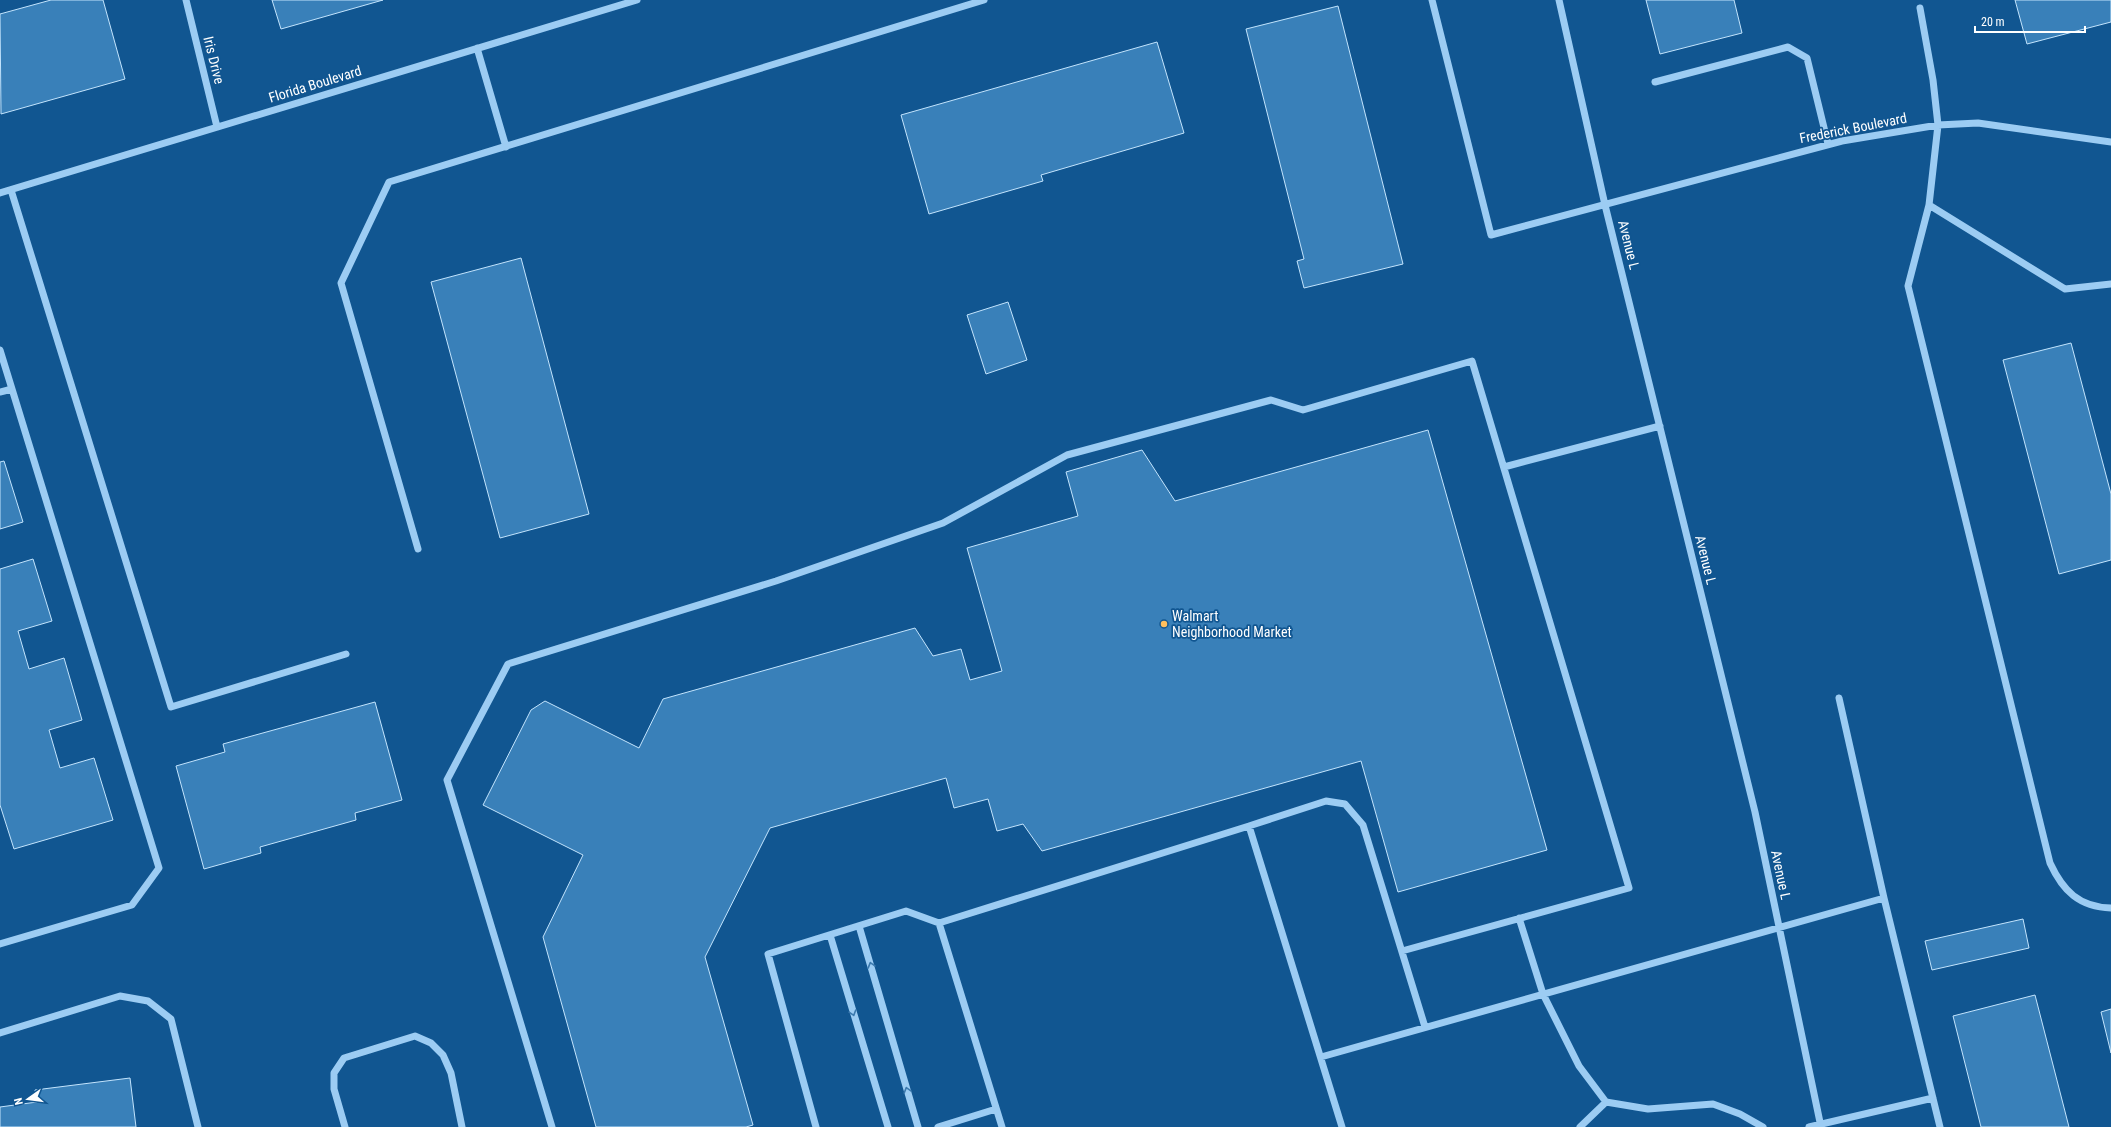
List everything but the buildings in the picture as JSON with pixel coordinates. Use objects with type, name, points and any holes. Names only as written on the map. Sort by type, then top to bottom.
[{"type":"street","name":"Iris Drive","points":[[186,0],[217,127]]},
{"type":"street","name":"Florida Boulevard","points":[[0,193],[637,0]]},
{"type":"street","points":[[418,550],[341,283],[389,182],[984,0]]},
{"type":"street","name":"Frederick Boulevard","points":[[1432,0],[1491,235],[1828,144],[1938,125],[1978,123],[2111,142]]},
{"type":"street","name":"Avenue L","points":[[1559,0],[1605,205],[1755,812],[1820,1126]]},
{"type":"street","points":[[1920,8],[1933,80],[1938,125],[1929,205],[1908,286],[2050,863],[2059,881],[2072,896],[2090,905],[2111,908]]},
{"type":"street","points":[[1656,82],[1788,47],[1807,58],[1828,144]]},
{"type":"street","points":[[477,48],[506,146]]},
{"type":"street","points":[[11,190],[171,707],[346,654]]},
{"type":"street","points":[[1929,205],[2065,289],[2111,284]]},
{"type":"street","points":[[0,350],[159,868],[132,905],[0,944]]},
{"type":"street","points":[[552,1127],[447,780],[508,664],[776,581],[943,523],[1067,456],[1271,400],[1303,410],[1472,361],[1629,888],[1402,951]]},
{"type":"street","points":[[0,392],[12,389]]},
{"type":"street","points":[[1504,467],[1660,426]]},
{"type":"street","points":[[1839,698],[1884,898],[1940,1127]]},
{"type":"street","points":[[816,1127],[768,954],[906,912],[939,923],[1326,801],[1345,804],[1363,825],[1425,1027]]},
{"type":"street","points":[[1249,826],[1342,1127]]},
{"type":"street","points":[[1321,1057],[1779,926],[1884,898]]},
{"type":"street","points":[[1519,918],[1543,994],[1579,1066],[1606,1102],[1648,1109],[1712,1104],[1740,1114],[1763,1127]]},
{"type":"street","points":[[939,923],[1002,1127]]},
{"type":"street","points":[[859,926],[918,1127]]},
{"type":"street","points":[[830,935],[888,1127]]},
{"type":"street","points":[[0,1033],[120,996],[148,1001],[171,1019],[198,1127]]},
{"type":"street","points":[[345,1127],[334,1089],[334,1073],[344,1058],[415,1036],[431,1042],[443,1055],[451,1073],[462,1127]]},
{"type":"street","points":[[1809,1127],[1820,1126],[1933,1098]]},
{"type":"street","points":[[1580,1127],[1606,1102]]},
{"type":"street","points":[[938,1127],[996,1109]]},
{"type":"place","name":"Walmart Neighborhood Market","points":[[1164,624]]}]
